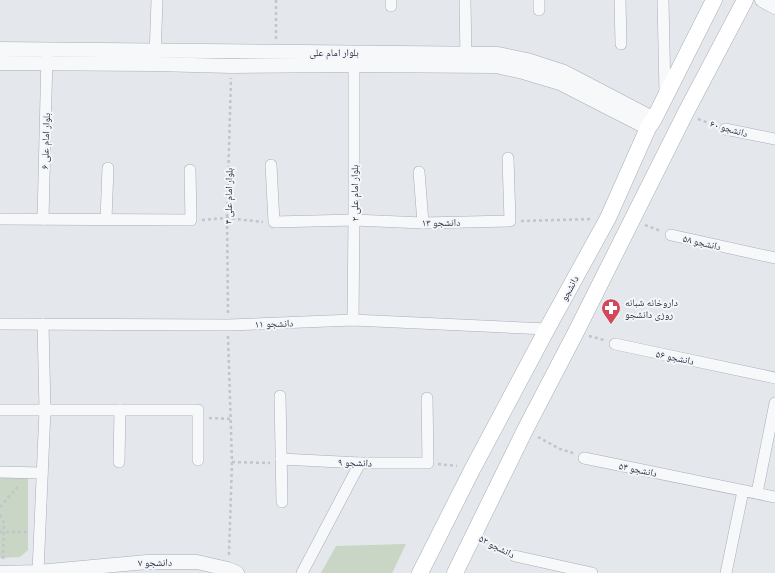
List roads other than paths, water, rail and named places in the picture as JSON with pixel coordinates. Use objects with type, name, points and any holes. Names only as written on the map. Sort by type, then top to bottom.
[{"type":"main road","name":"دانشجو","points":[[420,573],[547,329],[608,218],[651,124],[714,0]]},
{"type":"main road","points":[[455,573],[473,534],[576,332],[631,219],[745,0]]},
{"type":"street","points":[[155,58],[157,0]]},
{"type":"street","points":[[465,0],[466,59]]},
{"type":"street","points":[[620,0],[621,44]]},
{"type":"street","points":[[663,0],[665,97]]},
{"type":"street","points":[[762,0],[775,7]]},
{"type":"street","name":"بلوار امام علی","points":[[0,49],[47,57]]},
{"type":"street","name":"بلوار امام علی","points":[[0,63],[47,57],[155,58],[276,52],[354,59]]},
{"type":"street","name":"بلوار امام علی","points":[[155,58],[232,66],[354,59],[466,59],[498,54],[527,60],[564,72],[630,113],[651,124]]},
{"type":"street","name":"بلوار امام علی ۶","points":[[43,218],[47,57]]},
{"type":"street","name":"بلوار امام علی ۲","points":[[353,320],[354,59]]},
{"type":"street","name":"دانشجو ۶۰","points":[[725,129],[775,139]]},
{"type":"street","name":"دانشجو ۱۳","points":[[272,165],[274,222],[354,220],[423,223],[510,221],[508,158]]},
{"type":"street","points":[[106,219],[108,168]]},
{"type":"street","points":[[0,219],[43,218],[191,220],[190,170]]},
{"type":"street","points":[[419,172],[423,223]]},
{"type":"street","name":"دانشجو ۵۸","points":[[672,235],[775,258]]},
{"type":"street","name":"دانشجو ۱۱","points":[[0,324],[228,325],[353,320],[547,329]]},
{"type":"street","points":[[38,572],[45,410],[43,324]]},
{"type":"street","name":"دانشجو ۵۶","points":[[615,344],[775,378]]},
{"type":"street","points":[[280,396],[282,502]]},
{"type":"street","name":"دانشجو ۹","points":[[281,461],[428,463],[426,398]]},
{"type":"street","points":[[757,494],[775,403]]},
{"type":"street","points":[[0,410],[198,410],[198,460]]},
{"type":"street","points":[[119,462],[120,410]]},
{"type":"street","name":"دانشجو ۵۴","points":[[584,458],[775,497]]},
{"type":"street","points":[[302,573],[360,463]]},
{"type":"street","points":[[0,472],[42,473]]},
{"type":"street","points":[[726,573],[743,491]]},
{"type":"street","name":"دانشجو ۵۲","points":[[515,556],[592,573]]},
{"type":"street","name":"دانشجو ۷","points":[[1,573],[147,567],[196,562],[233,571]]},
{"type":"place","name":"داروخانه شبانه روزی دانشجو","points":[[611,325]]}]
